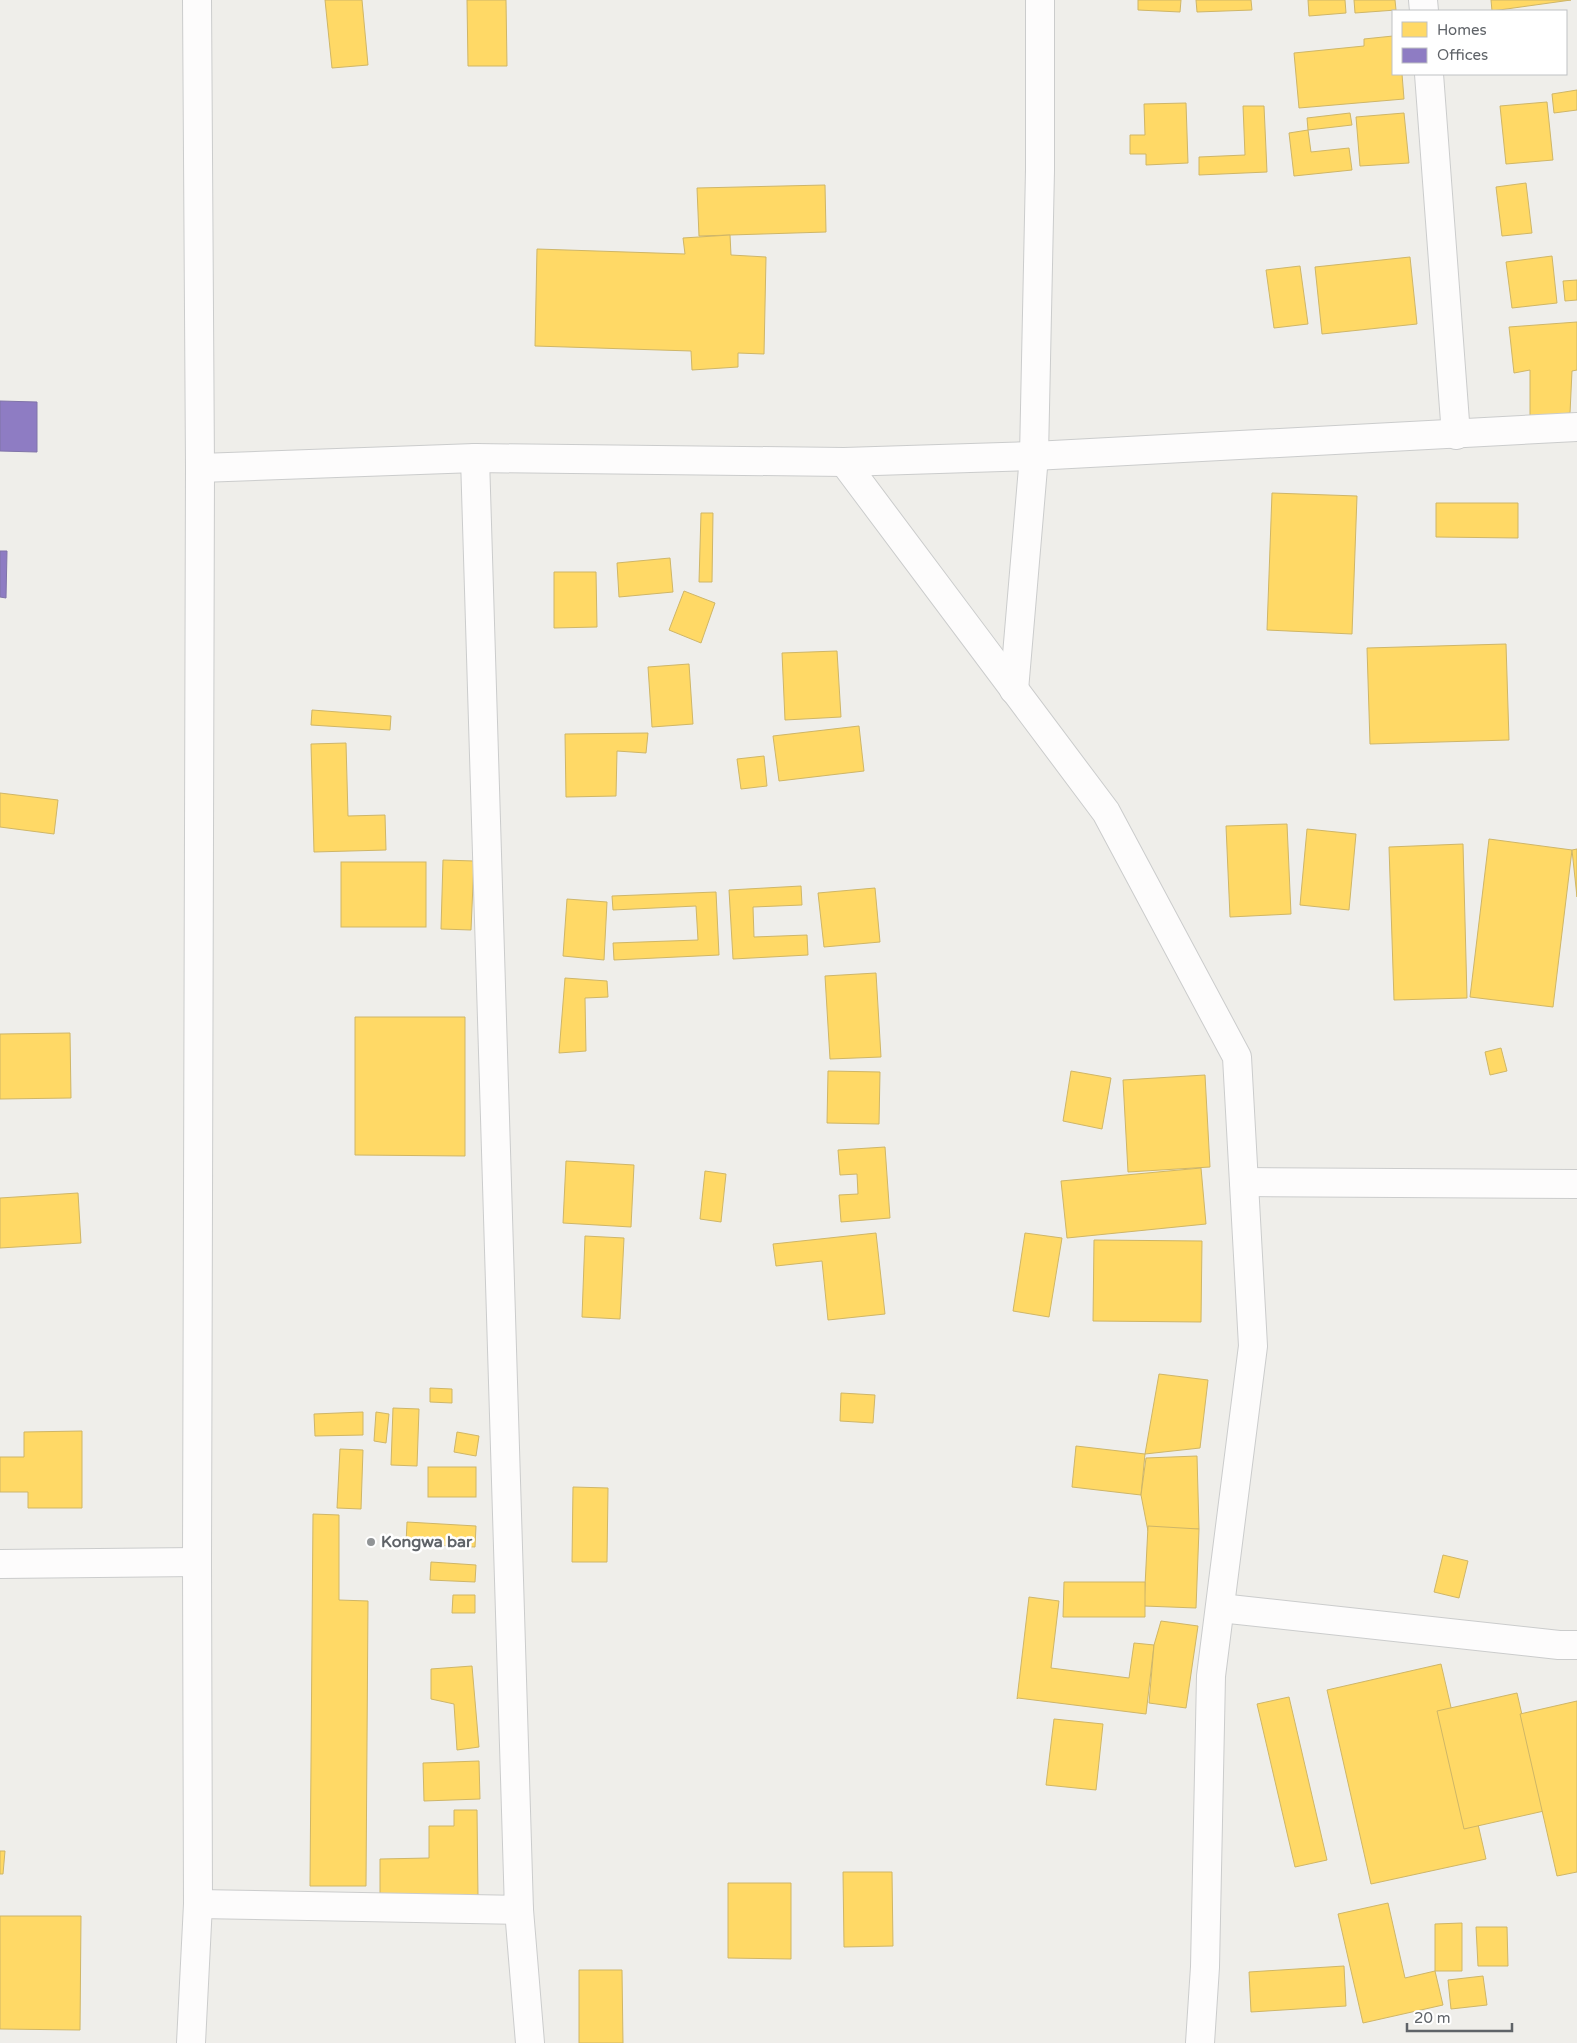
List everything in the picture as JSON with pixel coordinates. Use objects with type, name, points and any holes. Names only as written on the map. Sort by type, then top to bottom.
[{"type":"street","points":[[192,2043],[198,1904],[200,468],[197,0]]},
{"type":"street","points":[[1014,690],[1034,456],[1040,180],[1040,0]]},
{"type":"street","points":[[1429,75],[1456,434]]},
{"type":"street","points":[[200,468],[475,458],[844,462],[1034,456],[1577,427]]},
{"type":"street","points":[[475,458],[519,1910],[530,2043]]},
{"type":"street","points":[[844,462],[1106,812],[1237,1057],[1253,1346],[1211,1676],[1205,1966],[1200,2043]]},
{"type":"street","points":[[1244,1182],[1577,1184]]},
{"type":"street","points":[[0,1564],[197,1562]]},
{"type":"street","points":[[1220,1608],[1559,1645],[1577,1645]]},
{"type":"street","points":[[198,1904],[519,1910]]},
{"type":"building: Homes","points":[[325,0],[362,0],[368,65],[332,68]]},
{"type":"building: Homes","points":[[467,0],[506,0],[507,66],[468,66]]},
{"type":"building: Homes","points":[[1138,0],[1181,0],[1180,12],[1138,10]]},
{"type":"building: Homes","points":[[1196,0],[1251,0],[1252,10],[1197,12]]},
{"type":"building: Homes","points":[[1308,0],[1345,0],[1346,13],[1309,16]]},
{"type":"building: Homes","points":[[1354,0],[1395,0],[1396,10],[1355,13]]},
{"type":"building: Homes","points":[[1491,0],[1571,0],[1499,10],[1492,10]]},
{"type":"building: Homes","points":[[1392,36],[1392,75],[1402,75],[1404,99],[1299,108],[1294,53],[1364,46],[1364,39]]},
{"type":"building: Homes","points":[[1577,90],[1577,110],[1554,113],[1552,94]]},
{"type":"building: Homes","points":[[1547,102],[1553,160],[1506,164],[1500,106]]},
{"type":"building: Homes","points":[[1186,103],[1188,163],[1146,165],[1146,154],[1130,154],[1130,135],[1145,135],[1144,104]]},
{"type":"building: Homes","points":[[1243,106],[1264,106],[1267,172],[1199,175],[1199,157],[1245,155]]},
{"type":"building: Homes","points":[[1350,113],[1352,125],[1308,130],[1307,118]]},
{"type":"building: Homes","points":[[1404,113],[1409,163],[1360,166],[1356,117]]},
{"type":"building: Homes","points":[[1308,130],[1311,152],[1349,148],[1352,170],[1294,176],[1289,133]]},
{"type":"building: Homes","points":[[1526,183],[1532,233],[1502,236],[1496,187]]},
{"type":"building: Homes","points":[[825,185],[826,232],[699,236],[697,188]]},
{"type":"building: Homes","points":[[730,235],[731,255],[766,257],[764,354],[738,353],[738,367],[692,370],[691,351],[535,346],[537,249],[685,254],[683,238]]},
{"type":"building: Homes","points":[[1552,256],[1557,303],[1512,308],[1506,262]]},
{"type":"building: Homes","points":[[1410,257],[1417,324],[1322,334],[1315,267]]},
{"type":"building: Homes","points":[[1300,266],[1308,324],[1274,328],[1266,270]]},
{"type":"building: Homes","points":[[1577,280],[1577,300],[1565,301],[1563,281]]},
{"type":"building: Homes","points":[[1577,322],[1577,370],[1572,371],[1570,413],[1530,417],[1530,370],[1514,373],[1509,327]]},
{"type":"building: Homes","points":[[1272,493],[1357,496],[1352,634],[1267,630]]},
{"type":"building: Homes","points":[[1436,503],[1518,503],[1518,538],[1436,537]]},
{"type":"building: Homes","points":[[701,513],[713,513],[712,582],[699,582]]},
{"type":"building: Homes","points":[[670,558],[673,592],[619,597],[617,563]]},
{"type":"building: Homes","points":[[554,572],[596,572],[597,627],[554,628]]},
{"type":"building: Homes","points":[[684,591],[715,603],[701,643],[669,630]]},
{"type":"building: Homes","points":[[1506,644],[1509,740],[1370,744],[1367,648]]},
{"type":"building: Homes","points":[[837,651],[841,717],[785,720],[782,653]]},
{"type":"building: Homes","points":[[689,664],[693,724],[652,727],[648,667]]},
{"type":"building: Homes","points":[[312,710],[391,716],[390,730],[311,725]]},
{"type":"building: Homes","points":[[859,726],[864,771],[779,781],[773,736]]},
{"type":"building: Homes","points":[[648,733],[646,753],[617,751],[616,796],[566,797],[565,734]]},
{"type":"building: Homes","points":[[346,743],[348,816],[385,815],[386,850],[314,852],[311,744]]},
{"type":"building: Homes","points":[[764,756],[767,786],[741,789],[737,759]]},
{"type":"building: Homes","points":[[0,793],[58,800],[54,834],[0,827]]},
{"type":"building: Homes","points":[[1287,824],[1291,914],[1230,917],[1226,826]]},
{"type":"building: Homes","points":[[1307,829],[1356,834],[1349,910],[1300,905]]},
{"type":"building: Homes","points":[[1489,839],[1572,850],[1553,1007],[1470,997]]},
{"type":"building: Homes","points":[[1463,844],[1467,998],[1394,1000],[1389,847]]},
{"type":"building: Homes","points":[[1577,849],[1577,897],[1572,850]]},
{"type":"building: Homes","points":[[443,860],[474,861],[471,930],[441,929]]},
{"type":"building: Homes","points":[[341,862],[426,862],[426,927],[341,927]]},
{"type":"building: Homes","points":[[801,886],[802,905],[753,907],[754,937],[807,935],[808,955],[733,959],[729,890]]},
{"type":"building: Homes","points":[[875,888],[880,942],[824,947],[818,893]]},
{"type":"building: Homes","points":[[716,892],[719,955],[614,960],[613,943],[698,940],[696,906],[613,910],[612,896]]},
{"type":"building: Homes","points":[[567,899],[607,902],[604,960],[563,956]]},
{"type":"building: Homes","points":[[876,973],[881,1057],[830,1059],[825,976]]},
{"type":"building: Homes","points":[[565,978],[607,981],[608,997],[585,998],[586,1051],[559,1053]]},
{"type":"building: Homes","points":[[355,1017],[465,1017],[465,1156],[355,1155]]},
{"type":"building: Homes","points":[[70,1033],[71,1098],[0,1099],[0,1034]]},
{"type":"building: Homes","points":[[1501,1048],[1507,1071],[1490,1075],[1485,1052]]},
{"type":"building: Homes","points":[[828,1071],[880,1072],[879,1124],[827,1123]]},
{"type":"building: Homes","points":[[1071,1071],[1111,1078],[1102,1129],[1063,1121]]},
{"type":"building: Homes","points":[[1205,1075],[1210,1167],[1128,1172],[1123,1080]]},
{"type":"building: Homes","points":[[885,1147],[890,1218],[841,1222],[839,1195],[858,1194],[857,1174],[840,1175],[838,1150]]},
{"type":"building: Homes","points":[[566,1161],[634,1165],[631,1227],[563,1223]]},
{"type":"building: Homes","points":[[1201,1168],[1206,1224],[1067,1238],[1061,1181]]},
{"type":"building: Homes","points":[[705,1171],[726,1174],[721,1222],[700,1219]]},
{"type":"building: Homes","points":[[78,1193],[81,1243],[0,1248],[0,1198]]},
{"type":"building: Homes","points":[[876,1233],[885,1314],[828,1320],[822,1261],[776,1266],[773,1244]]},
{"type":"building: Homes","points":[[1025,1233],[1062,1238],[1049,1317],[1013,1311]]},
{"type":"building: Homes","points":[[585,1236],[624,1238],[620,1319],[582,1317]]},
{"type":"building: Homes","points":[[1094,1240],[1202,1241],[1201,1322],[1093,1321]]},
{"type":"building: Homes","points":[[1159,1374],[1208,1380],[1200,1448],[1145,1454]]},
{"type":"building: Homes","points":[[430,1388],[452,1389],[452,1403],[430,1402]]},
{"type":"building: Homes","points":[[841,1393],[875,1395],[873,1423],[840,1421]]},
{"type":"building: Homes","points":[[393,1408],[419,1409],[417,1466],[391,1465]]},
{"type":"building: Homes","points":[[363,1412],[363,1435],[315,1436],[314,1414]]},
{"type":"building: Homes","points":[[376,1412],[389,1414],[386,1443],[374,1441]]},
{"type":"building: Homes","points":[[82,1431],[82,1508],[28,1508],[28,1492],[0,1492],[0,1457],[24,1457],[24,1432]]},
{"type":"building: Homes","points":[[457,1432],[479,1436],[476,1456],[454,1452]]},
{"type":"building: Homes","points":[[1076,1446],[1145,1454],[1141,1495],[1072,1487]]},
{"type":"building: Homes","points":[[340,1449],[363,1450],[361,1509],[337,1508]]},
{"type":"building: Homes","points":[[1197,1456],[1199,1529],[1148,1531],[1141,1495],[1146,1458]]},
{"type":"building: Homes","points":[[428,1467],[476,1467],[476,1497],[428,1497]]},
{"type":"building: Homes","points":[[573,1487],[608,1488],[607,1562],[572,1562]]},
{"type":"building: Homes","points":[[313,1514],[339,1515],[339,1600],[368,1601],[366,1886],[310,1886]]},
{"type":"building: Homes","points":[[407,1522],[476,1526],[475,1547],[406,1544]]},
{"type":"building: Homes","points":[[1148,1526],[1199,1529],[1196,1608],[1144,1606]]},
{"type":"building: Homes","points":[[1443,1555],[1468,1561],[1459,1598],[1434,1592]]},
{"type":"building: Homes","points":[[431,1562],[476,1565],[475,1582],[430,1580]]},
{"type":"building: Homes","points":[[1064,1582],[1145,1582],[1145,1617],[1063,1617]]},
{"type":"building: Homes","points":[[453,1595],[475,1595],[475,1613],[452,1613]]},
{"type":"building: Homes","points":[[1029,1597],[1059,1601],[1051,1668],[1129,1678],[1134,1643],[1154,1645],[1146,1714],[1017,1699]]},
{"type":"building: Homes","points":[[1161,1621],[1198,1626],[1186,1708],[1149,1703],[1154,1645]]},
{"type":"building: Homes","points":[[1441,1664],[1486,1859],[1371,1884],[1327,1690]]},
{"type":"building: Homes","points":[[472,1666],[479,1747],[457,1750],[454,1704],[431,1699],[431,1669]]},
{"type":"building: Homes","points":[[1517,1693],[1544,1811],[1464,1829],[1437,1711]]},
{"type":"building: Homes","points":[[1289,1697],[1327,1860],[1295,1867],[1257,1704]]},
{"type":"building: Homes","points":[[1577,1701],[1577,1872],[1557,1876],[1520,1714]]},
{"type":"building: Homes","points":[[1054,1719],[1103,1724],[1096,1790],[1046,1785]]},
{"type":"building: Homes","points":[[479,1761],[480,1799],[424,1801],[423,1763]]},
{"type":"building: Homes","points":[[454,1810],[477,1810],[478,1897],[380,1897],[380,1859],[429,1858],[429,1826],[454,1826]]},
{"type":"building: Homes","points":[[0,1851],[5,1851],[3,1874],[0,1874]]},
{"type":"building: Homes","points":[[843,1872],[892,1872],[893,1946],[844,1947]]},
{"type":"building: Homes","points":[[728,1883],[791,1883],[791,1959],[728,1958]]},
{"type":"building: Homes","points":[[1388,1903],[1405,1978],[1435,1971],[1443,2005],[1363,2023],[1338,1914]]},
{"type":"building: Homes","points":[[0,1916],[81,1916],[80,2030],[0,2029]]},
{"type":"building: Homes","points":[[1462,1923],[1462,1971],[1435,1971],[1435,1924]]},
{"type":"building: Homes","points":[[1476,1927],[1507,1927],[1508,1966],[1478,1966]]},
{"type":"building: Homes","points":[[1344,1966],[1346,2006],[1251,2012],[1249,1972]]},
{"type":"building: Homes","points":[[579,1970],[622,1970],[623,2043],[579,2043]]},
{"type":"building: Homes","points":[[1483,1976],[1487,2005],[1451,2009],[1448,1980]]},
{"type":"building: Offices","points":[[0,401],[37,402],[37,452],[0,451]]},
{"type":"building: Offices","points":[[0,551],[7,551],[6,598],[0,597]]},
{"type":"place","name":"Kongwa bar","points":[[371,1542]]}]
